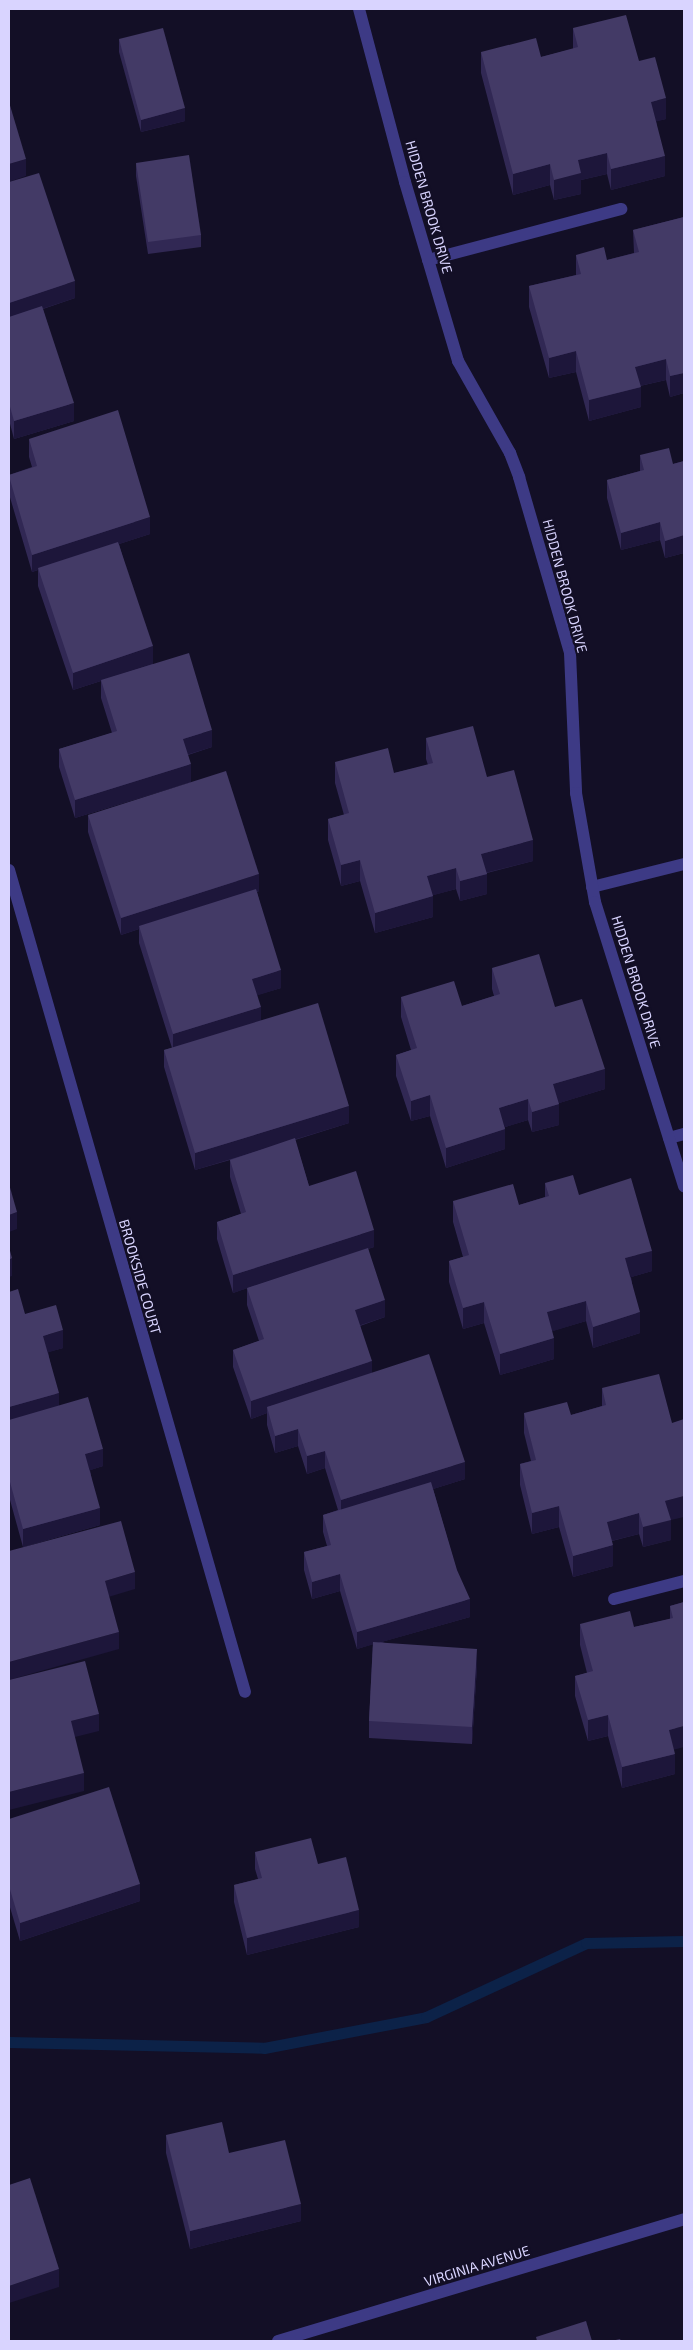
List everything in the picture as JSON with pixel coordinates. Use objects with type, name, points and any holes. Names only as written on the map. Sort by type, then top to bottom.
[{"type":"street","name":"HIDDEN BROOK DRIVE","points":[[359,9],[428,260],[458,361],[510,453],[520,477],[570,653],[576,792],[592,887],[684,1186]]},
{"type":"street","points":[[428,260],[621,209]]},
{"type":"street","points":[[592,887],[684,864]]},
{"type":"street","name":"BROOKSIDE COURT","points":[[9,870],[245,1692]]},
{"type":"street","points":[[669,1138],[684,1134]]},
{"type":"street","points":[[614,1599],[684,1581]]},
{"type":"street","name":"VIRGINIA AVENUE","points":[[278,2341],[684,2218]]},
{"type":"building","points":[[626,15],[639,61],[655,57],[666,98],[651,102],[665,156],[611,169],[607,153],[578,160],[581,173],[554,180],[550,164],[513,174],[481,52],[536,38],[541,57],[578,47],[573,28]]},
{"type":"building","points":[[163,28],[185,108],[141,120],[119,39]]},
{"type":"building","points":[[9,102],[26,159],[9,164]]},
{"type":"building","points":[[189,155],[201,235],[148,242],[136,163]]},
{"type":"building","points":[[39,173],[75,281],[9,303],[9,182]]},
{"type":"building","points":[[684,217],[684,373],[670,376],[666,359],[635,367],[641,387],[589,400],[576,351],[549,358],[529,286],[581,274],[576,255],[604,247],[607,260],[639,252],[633,230]]},
{"type":"building","points":[[42,306],[74,403],[14,421],[9,403],[9,317]]},
{"type":"building","points":[[118,410],[150,517],[32,555],[9,476],[37,466],[29,439]]},
{"type":"building","points":[[669,448],[673,464],[684,461],[684,535],[665,541],[660,522],[621,533],[607,480],[644,470],[640,455]]},
{"type":"building","points":[[118,542],[153,646],[73,673],[38,568]]},
{"type":"building","points":[[189,653],[212,730],[183,739],[191,764],[75,800],[59,749],[117,731],[101,680]]},
{"type":"building","points":[[473,726],[487,777],[514,770],[533,840],[481,854],[487,874],[460,881],[456,868],[427,876],[433,896],[375,913],[360,860],[341,865],[328,819],[349,813],[335,762],[388,748],[394,773],[433,763],[426,738]]},
{"type":"building","points":[[226,771],[259,874],[121,918],[88,815]]},
{"type":"building","points":[[256,889],[281,970],[252,979],[261,1007],[173,1034],[139,926]]},
{"type":"building","points":[[539,954],[555,1007],[582,999],[605,1069],[553,1084],[559,1104],[532,1112],[528,1099],[499,1108],[505,1129],[446,1148],[430,1095],[411,1101],[396,1055],[417,1048],[401,997],[454,981],[462,1006],[500,994],[492,968]]},
{"type":"building","points":[[318,1003],[349,1106],[195,1153],[164,1050]]},
{"type":"building","points":[[295,1138],[309,1186],[356,1171],[374,1230],[233,1275],[217,1222],[246,1212],[230,1160]]},
{"type":"building","points":[[573,1175],[579,1195],[631,1178],[652,1251],[625,1258],[640,1312],[593,1327],[586,1301],[547,1312],[554,1338],[500,1354],[484,1302],[463,1308],[449,1261],[469,1255],[453,1201],[513,1184],[519,1205],[549,1196],[545,1183]]},
{"type":"building","points":[[9,1184],[17,1212],[9,1215]]},
{"type":"building","points":[[9,1247],[12,1258],[9,1260]]},
{"type":"building","points":[[368,1248],[385,1300],[355,1310],[372,1361],[251,1401],[233,1350],[264,1339],[247,1288]]},
{"type":"building","points":[[18,1289],[25,1314],[56,1305],[63,1330],[43,1336],[59,1393],[9,1407],[9,1292]]},
{"type":"building","points":[[429,1354],[465,1462],[341,1500],[325,1451],[307,1456],[298,1429],[275,1436],[267,1407]]},
{"type":"building","points":[[659,1374],[672,1423],[684,1419],[684,1496],[665,1501],[671,1520],[643,1527],[639,1513],[607,1522],[613,1545],[573,1556],[559,1506],[532,1513],[520,1464],[536,1460],[524,1413],[567,1402],[571,1415],[606,1405],[602,1388]]},
{"type":"building","points":[[88,1397],[103,1449],[85,1454],[100,1508],[23,1529],[9,1483],[9,1420]]},
{"type":"building","points":[[431,1482],[457,1570],[470,1599],[357,1632],[340,1574],[312,1582],[304,1552],[331,1545],[323,1515]]},
{"type":"building","points":[[121,1521],[135,1572],[105,1581],[119,1632],[9,1662],[9,1551]]},
{"type":"building","points":[[684,1602],[684,1726],[669,1730],[675,1754],[622,1767],[608,1715],[588,1720],[575,1676],[593,1671],[580,1624],[630,1611],[634,1627],[673,1618],[670,1606]]},
{"type":"building","points":[[373,1642],[477,1649],[472,1727],[369,1721]]},
{"type":"building","points":[[85,1661],[99,1714],[71,1721],[84,1773],[9,1792],[9,1680]]},
{"type":"building","points":[[109,1787],[140,1884],[20,1923],[9,1886],[9,1819]]},
{"type":"building","points":[[311,1838],[318,1864],[346,1857],[359,1910],[247,1938],[234,1885],[262,1878],[255,1852]]},
{"type":"building","points":[[222,2122],[229,2153],[285,2140],[301,2204],[190,2231],[166,2135]]},
{"type":"building","points":[[30,2178],[59,2269],[9,2286],[9,2185]]},
{"type":"building","points":[[586,2321],[592,2341],[537,2341],[536,2337]]},
{"type":"waterway","points":[[9,2042],[264,2048],[426,2017],[586,1943],[684,1941]]}]
